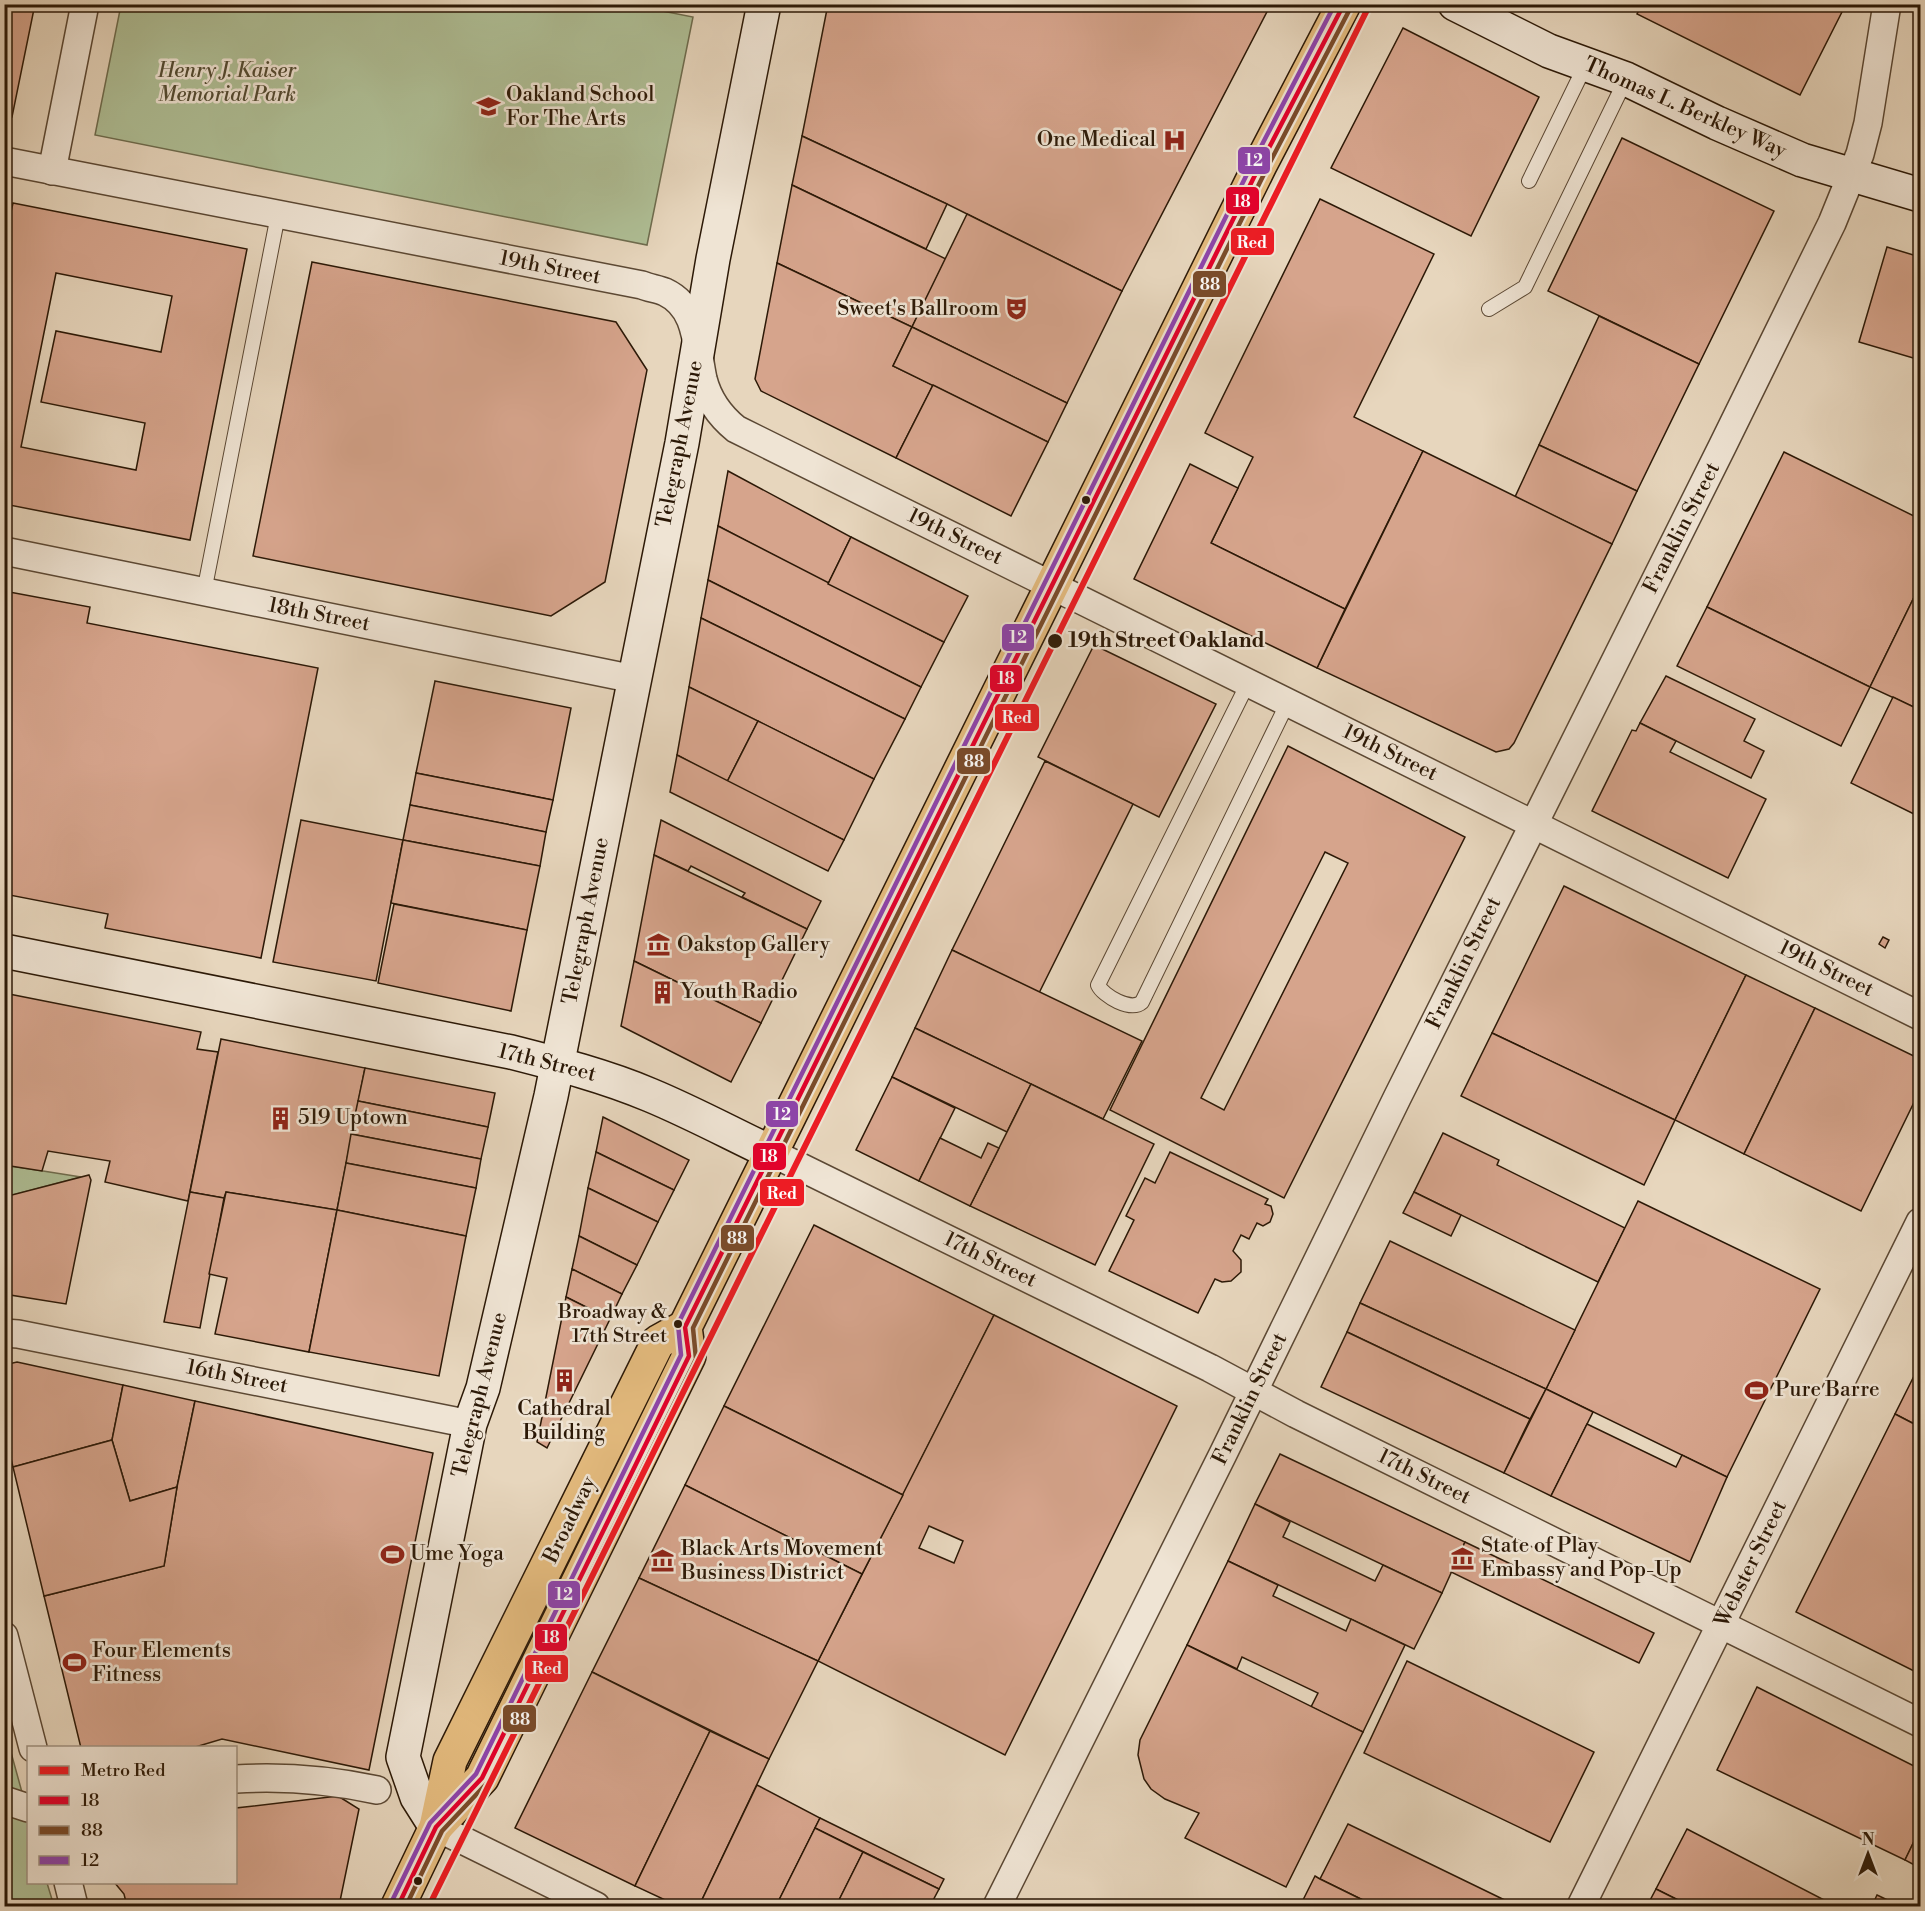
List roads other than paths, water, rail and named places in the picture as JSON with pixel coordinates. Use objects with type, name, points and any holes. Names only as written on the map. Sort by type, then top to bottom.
[{"type":"main road","name":"Broadway","points":[[398,1906],[436,1827],[450,1761],[658,1342],[685,1326],[1260,165],[1344,4]]},
{"type":"main road","name":"Thomas L. Berkley Way","points":[[1455,4],[1549,51],[1626,79],[1717,123],[1802,160],[1920,195]]},
{"type":"main road","name":"Telegraph Avenue","points":[[436,1827],[417,1797],[403,1757],[470,1424],[483,1388],[552,1096],[682,443],[763,5]]},
{"type":"main road","name":"17th Street","points":[[4,951],[557,1063],[651,1095],[770,1152]]},
{"type":"street","points":[[52,171],[85,4]]},
{"type":"street","name":"Franklin Street","points":[[997,1906],[1832,223],[1860,154],[1868,123],[1887,4]]},
{"type":"street","name":"19th Street","points":[[4,161],[630,283],[666,292],[681,304],[690,316],[695,330],[703,381],[722,418],[736,429],[1920,1016]]},
{"type":"street","name":"18th Street","points":[[4,551],[634,679]]},
{"type":"street","name":"17th Street","points":[[770,1152],[1210,1368],[1296,1414],[1920,1724]]},
{"type":"street","name":"Webster Street","points":[[1581,1906],[1920,1222]]},
{"type":"street","name":"16th Street","points":[[4,1333],[125,1354],[470,1424]]},
{"type":"street","points":[[4,1636],[32,1746]]},
{"type":"street","points":[[237,1779],[314,1780],[377,1790]]},
{"type":"street","points":[[4,1800],[27,1808]]},
{"type":"street","points":[[436,1827],[596,1906]]},
{"type":"street","points":[[68,1884],[74,1906]]},
{"type":"lane","points":[[1529,181],[1586,64]]},
{"type":"lane","points":[[1489,309],[1525,287],[1626,79]]},
{"type":"lane","points":[[204,592],[278,215]]},
{"type":"lane","points":[[1248,683],[1098,985],[1101,992],[1130,1006],[1138,1006],[1143,1002],[1288,702]]},
{"type":"metro line","name":"Red","points":[[429,1906],[1370,4]]},
{"type":"place","name":"Oakland School For The Arts","points":[[488,107]]},
{"type":"place","name":"One Medical","points":[[1174,140]]},
{"type":"place","name":"Sweet's Ballroom","points":[[1017,309]]},
{"type":"place","name":"19th Street Oakland","points":[[1055,641]]},
{"type":"place","name":"Oakstop Gallery","points":[[659,945]]},
{"type":"place","name":"Youth Radio","points":[[663,992]]},
{"type":"place","name":"519 Uptown","points":[[280,1118]]},
{"type":"place","name":"Broadway & 17th Street","points":[[678,1324]]},
{"type":"place","name":"Cathedral Building","points":[[564,1381]]},
{"type":"place","name":"Pure Barre","points":[[1757,1390]]},
{"type":"place","name":"Ume Yoga","points":[[392,1554]]},
{"type":"place","name":"State of Play Embassy and Pop-Up","points":[[1463,1558]]},
{"type":"place","name":"Black Arts Movement Business District","points":[[663,1561]]},
{"type":"place","name":"Four Elements Fitness","points":[[74,1663]]},
{"type":"park label","name":"Henry J. Kaiser Memorial Park","points":[[227,83]]}]
